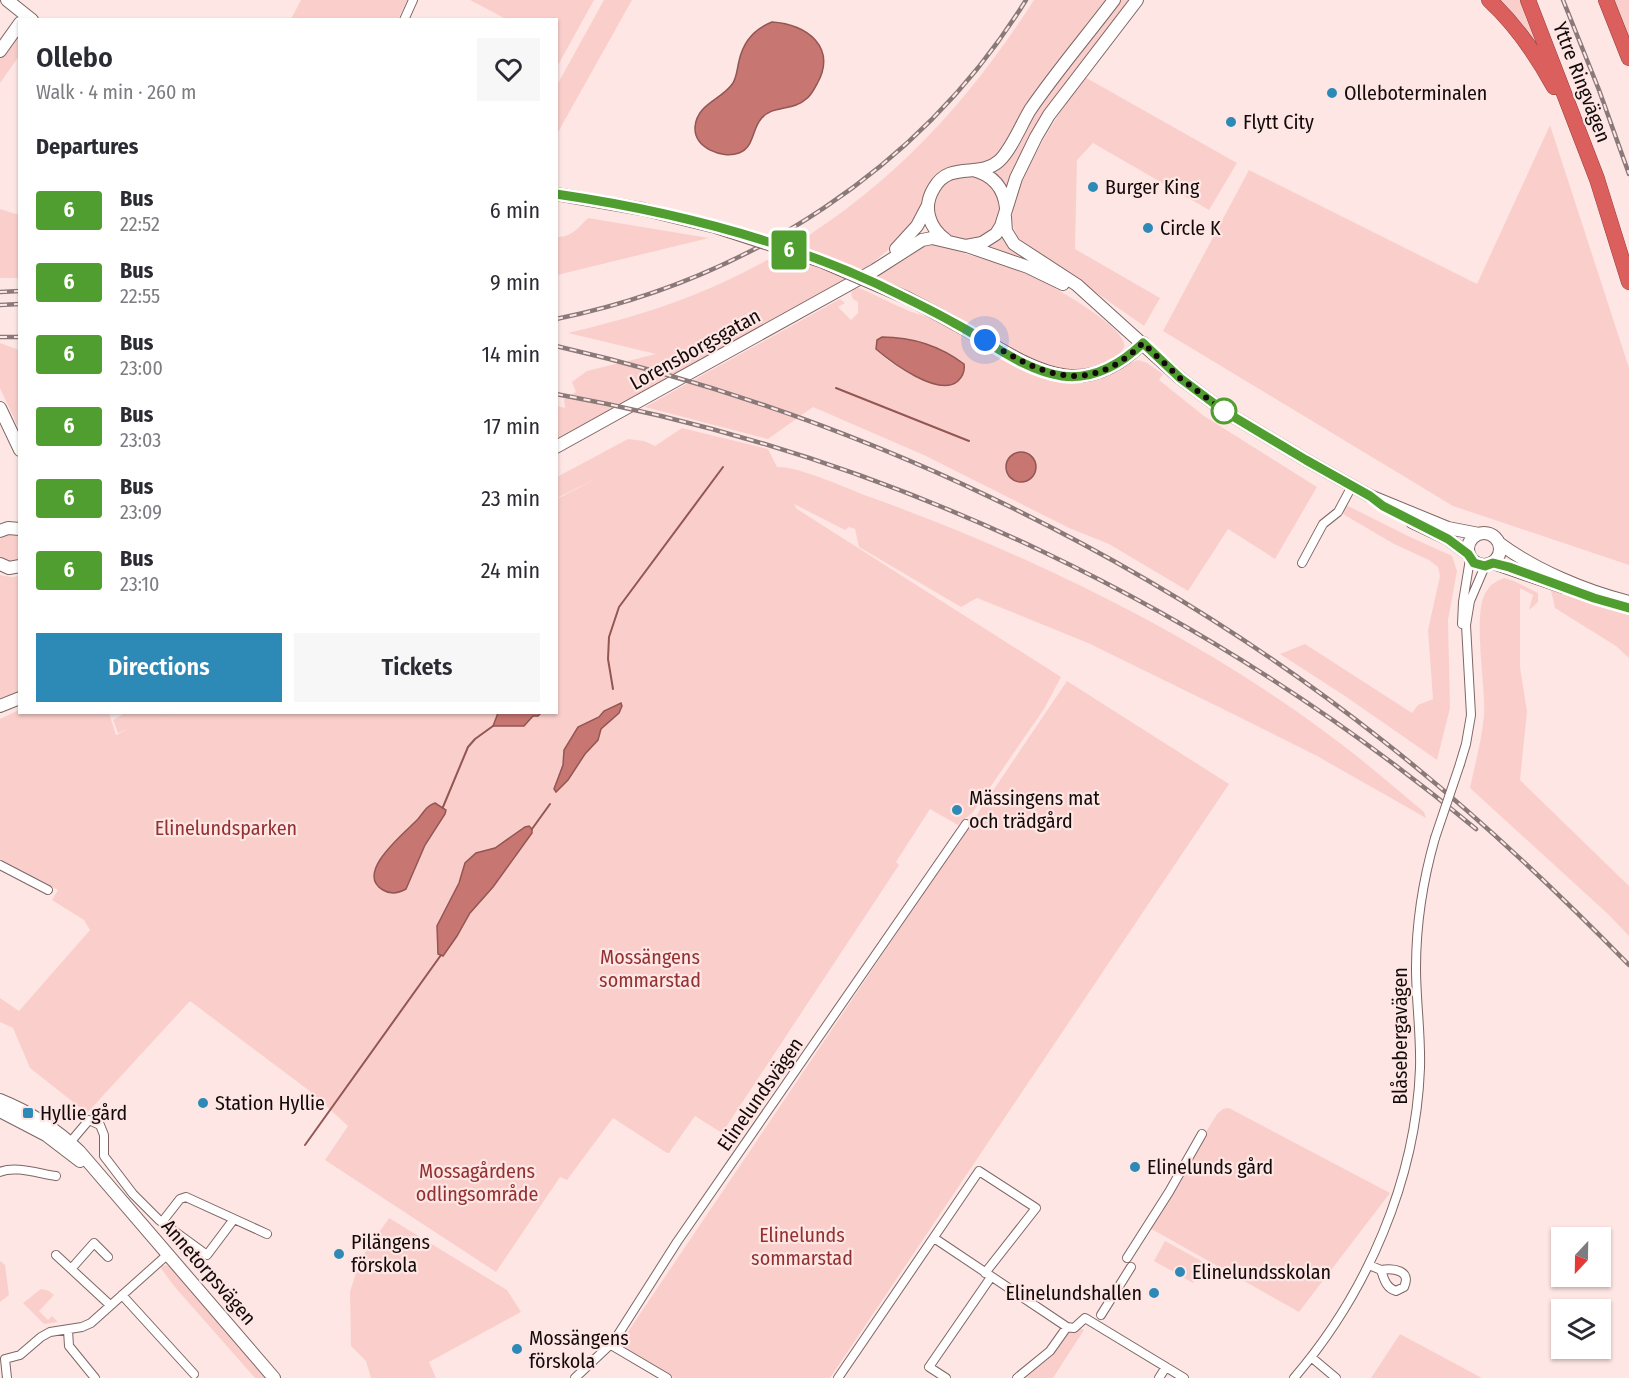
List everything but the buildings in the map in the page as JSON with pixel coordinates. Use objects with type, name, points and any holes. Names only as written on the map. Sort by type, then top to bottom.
[{"type":"highway","points":[[1489,0],[1521,34],[1544,69],[1597,179]]},
{"type":"highway","name":"Yttre Ringvägen","points":[[1528,0],[1597,179],[1628,278]]},
{"type":"highway","points":[[1606,0],[1629,57]]},
{"type":"street","points":[[7,0],[24,18]]},
{"type":"street","points":[[405,18],[413,0]]},
{"type":"street","name":"Lorensborgsgatan","points":[[851,284],[900,245],[917,226],[933,189],[944,177],[957,171],[985,168],[1000,160],[1043,92],[1114,0]]},
{"type":"street","points":[[966,246],[982,243],[996,234],[1001,226],[1016,178],[1036,137],[1137,0]]},
{"type":"street","points":[[0,51],[18,28]]},
{"type":"street","points":[[972,170],[981,172],[996,182],[1002,190],[1006,231],[1014,244],[1077,285],[1180,378],[1224,411],[1370,496],[1448,528],[1490,534],[1523,560],[1542,570],[1602,594],[1629,602]]},
{"type":"street","points":[[558,194],[642,209],[716,227],[821,261],[907,298],[1014,358],[1038,370],[1057,375],[1082,376],[1101,371],[1118,364],[1143,343]]},
{"type":"street","points":[[928,204],[929,218],[935,230],[951,243]]},
{"type":"street","name":"Lorensborgsgatan","points":[[558,446],[851,284],[922,240],[932,238],[1012,261],[1050,277],[1116,319]]},
{"type":"street","points":[[0,408],[18,446]]},
{"type":"street","points":[[1302,563],[1323,524],[1338,512],[1352,486]]},
{"type":"street","points":[[1370,496],[1401,517],[1448,539],[1474,563],[1509,567],[1594,598],[1629,608]]},
{"type":"street","points":[[0,531],[8,528],[18,529]]},
{"type":"street","points":[[1469,556],[1469,541],[1479,534]]},
{"type":"street","points":[[1489,565],[1500,554],[1499,543]]},
{"type":"street","name":"Blåsebergavägen","points":[[1468,672],[1462,647],[1462,612],[1469,556]]},
{"type":"street","points":[[0,564],[9,568],[18,566]]},
{"type":"street","name":"Blåsebergavägen","points":[[1294,1378],[1356,1291],[1369,1264],[1396,1196],[1416,1115],[1420,1066],[1416,967],[1422,886],[1466,744],[1471,715],[1468,614],[1475,587],[1489,565]]},
{"type":"street","points":[[0,706],[18,699]]},
{"type":"street","name":"Elinelundsvägen","points":[[575,1378],[611,1345],[677,1242],[966,824]]},
{"type":"street","points":[[0,865],[48,890]]},
{"type":"street","name":"Annetorpsvägen","points":[[0,1100],[28,1113],[94,1167],[274,1378]]},
{"type":"street","name":"Annetorpsvägen","points":[[0,1111],[67,1145]]},
{"type":"street","name":"Annetorpsvägen","points":[[67,1145],[90,1120],[100,1125],[104,1135],[104,1156],[109,1165],[133,1194],[162,1222],[207,1255],[234,1219]]},
{"type":"street","points":[[1127,1258],[1202,1134]]},
{"type":"street","points":[[1,1171],[56,1176]]},
{"type":"street","points":[[838,1378],[979,1171],[1036,1208],[988,1275],[929,1367],[940,1376]]},
{"type":"street","name":"Annetorpsvägen","points":[[162,1222],[180,1199],[186,1197],[267,1234]]},
{"type":"street","points":[[934,1238],[1067,1326],[1074,1328],[1084,1318],[1184,1378]]},
{"type":"street","points":[[71,1269],[94,1244],[108,1257]]},
{"type":"street","points":[[56,1255],[110,1305]]},
{"type":"street","points":[[7,1378],[5,1359],[20,1355],[50,1332],[82,1327],[91,1323],[168,1255]]},
{"type":"street","points":[[1369,1264],[1381,1270]]},
{"type":"street","points":[[1101,1315],[1131,1267]]},
{"type":"street","points":[[122,1295],[194,1374]]},
{"type":"street","points":[[1017,1378],[1050,1351],[1067,1326]]},
{"type":"street","points":[[68,1330],[69,1346],[95,1378]]},
{"type":"street","points":[[611,1345],[667,1378]]},
{"type":"street","points":[[1311,1357],[1336,1378]]},
{"type":"street","points":[[1159,1378],[1166,1367]]},
{"type":"green space","points":[[301,0],[407,0],[398,18],[292,18]]},
{"type":"green space","points":[[470,0],[594,0],[558,65],[558,18],[504,18]]},
{"type":"green space","points":[[604,0],[632,0],[558,132],[558,83]]},
{"type":"green space","points":[[1034,0],[1109,0],[1020,119],[996,156],[989,162],[953,167],[900,240],[870,265],[558,438],[558,406],[565,408],[564,399],[576,392],[572,382],[587,371],[656,354],[568,333],[643,313],[697,294],[766,261],[812,233],[856,202],[934,130],[969,90]]},
{"type":"green space","points":[[1118,0],[1132,0],[1031,135],[1013,169],[1006,190],[991,173],[998,168],[1038,108]]},
{"type":"green space","points":[[1494,0],[1520,0],[1547,65]]},
{"type":"green space","points":[[1614,0],[1629,0],[1629,37]]},
{"type":"green space","points":[[18,35],[18,57],[0,83],[0,59]]},
{"type":"green space","points":[[1083,76],[1237,163],[1209,210],[1093,143],[1077,160],[1075,249],[1160,298],[1144,326],[1018,238],[1013,224],[1012,216],[1022,181],[1052,125]]},
{"type":"green space","points":[[1550,125],[1629,368],[1629,565],[1453,506],[1163,331],[1249,170],[1477,284]]},
{"type":"green space","points":[[967,175],[979,178],[990,185],[997,196],[1000,208],[997,220],[990,231],[979,238],[967,241],[955,238],[944,231],[937,220],[934,208],[937,196],[944,185],[955,178]]},
{"type":"green space","points":[[0,209],[18,215],[18,278],[0,278]]},
{"type":"green space","points":[[588,218],[709,238],[558,275],[558,237],[571,234]]},
{"type":"green space","points":[[1002,234],[1016,251],[1048,271],[986,248]]},
{"type":"green space","points":[[934,244],[1025,272],[1048,284],[1083,305],[1113,328],[1122,339],[1123,350],[1109,361],[1086,370],[1061,370],[1036,364],[875,278],[910,253]]},
{"type":"green space","points":[[859,288],[909,311],[936,319],[1021,370],[1056,382],[1084,382],[1138,360],[1147,363],[1163,374],[1159,380],[1204,416],[1317,487],[1275,559],[1228,529],[1188,591],[1109,544],[1069,528],[926,456],[813,407],[768,439],[645,407],[840,299],[845,303],[838,307],[851,320],[858,313],[858,302],[853,299],[851,293],[854,289]],"holes":[[[875,345],[959,381],[940,385],[924,380],[893,364],[878,351]]]},
{"type":"green space","points":[[0,343],[18,350],[18,427],[0,388]]},
{"type":"green space","points":[[682,428],[768,449],[777,467],[808,473],[926,518],[1047,570],[1165,630],[1277,698],[1365,763],[1424,812],[1426,818],[1317,756],[1088,643],[977,598],[961,607],[859,547],[855,529],[849,527],[845,530],[794,504],[797,509],[1061,677],[1044,709],[973,812],[958,825],[930,809],[896,862],[899,865],[722,1133],[695,1116],[667,1153],[613,1118],[567,1180],[560,1177],[496,1272],[325,1160],[348,1126],[311,1092],[190,1001],[87,1113],[30,1068],[13,1028],[0,1022],[0,998],[19,1011],[90,930],[84,920],[52,900],[58,890],[0,860],[0,719],[18,710],[18,714],[109,714],[116,735],[128,729],[118,733],[113,720],[123,714],[558,714],[558,498],[599,477],[558,498],[558,476],[628,439],[644,441],[655,446]]},
{"type":"green space","points":[[1346,505],[1452,556],[1457,571],[1448,620],[1450,708],[1437,760],[1280,654],[1305,644],[1412,713],[1418,705],[1433,699],[1428,630],[1440,576],[1438,567],[1343,514]]},
{"type":"green space","points":[[10,533],[18,535],[18,561],[11,563],[0,557],[0,539]]},
{"type":"green space","points":[[0,575],[18,576],[18,692],[0,699]]},
{"type":"green space","points":[[1504,578],[1538,593],[1538,602],[1529,610],[1533,595],[1520,588],[1520,667],[1527,712],[1520,780],[1629,886],[1629,936],[1470,788],[1484,715],[1480,633],[1482,602],[1490,587]]},
{"type":"green space","points":[[1550,586],[1629,611],[1629,658],[1616,646],[1555,608]]},
{"type":"green space","name":"Elinelunds sommarstad","points":[[1067,681],[1229,784],[830,1378],[674,1378],[619,1345]]},
{"type":"green space","points":[[1229,1108],[1390,1193],[1299,1312],[1148,1227],[1217,1114]]},
{"type":"green space","points":[[389,1218],[507,1290],[521,1312],[429,1362],[436,1378],[371,1378],[366,1361],[351,1346],[350,1292],[360,1260]]},
{"type":"green space","points":[[1165,1241],[1205,1263],[1193,1283],[1154,1261]]},
{"type":"green space","points":[[0,1261],[5,1265],[9,1295],[0,1302]]},
{"type":"green space","points":[[166,1265],[172,1267],[268,1378],[255,1378],[174,1286],[160,1267]]},
{"type":"green space","points":[[41,1289],[54,1295],[39,1311],[48,1320],[52,1316],[58,1322],[44,1324],[23,1303]]},
{"type":"green space","points":[[1070,1324],[1084,1330],[1053,1378],[1019,1378]]},
{"type":"green space","points":[[1400,1334],[1482,1378],[1371,1378]]},
{"type":"shaded area","points":[[772,22],[797,27],[816,40],[823,59],[822,71],[817,84],[801,103],[765,115],[758,123],[744,151],[725,154],[710,150],[699,141],[696,134],[695,127],[700,112],[733,83],[741,54],[750,37],[760,28]]},
{"type":"shaded area","points":[[882,337],[915,341],[945,352],[964,364],[964,371],[958,381],[950,385],[928,382],[892,362],[876,349],[877,340]]},
{"type":"shaded area","points":[[1021,452],[1031,457],[1036,467],[1031,477],[1021,482],[1011,477],[1006,467],[1011,457]]},
{"type":"shaded area","points":[[621,703],[619,713],[601,729],[598,740],[556,792],[554,789],[563,765],[564,750],[578,727]]},
{"type":"shaded area","points":[[497,714],[540,714],[533,716],[524,726],[493,726]]},
{"type":"shaded area","points":[[435,803],[446,810],[445,814],[425,845],[406,889],[395,893],[383,890],[375,883],[374,873],[378,863],[394,842],[427,808]]},
{"type":"shaded area","points":[[529,826],[532,833],[493,887],[470,913],[443,956],[438,954],[437,926],[459,883],[465,863],[476,853],[495,848]]},
{"type":"waterway","points":[[836,388],[969,441]]},
{"type":"waterway","points":[[613,689],[608,659],[609,637],[619,607],[723,467]]},
{"type":"waterway","points":[[443,807],[468,747],[493,726]]},
{"type":"waterway","points":[[532,829],[550,804]]},
{"type":"waterway","points":[[305,1145],[441,955]]},
{"type":"railway","points":[[558,318],[627,301],[696,276],[762,245],[824,208],[882,164],[936,115],[984,60],[1026,0]]},
{"type":"railway","points":[[1563,0],[1629,174]]},
{"type":"railway","points":[[0,292],[18,291]]},
{"type":"railway","points":[[0,305],[18,304]]},
{"type":"railway","points":[[0,337],[18,337]]},
{"type":"railway","points":[[558,347],[668,375],[778,410],[886,451],[991,498],[1094,550],[1193,608],[1290,671],[1382,740],[1509,848],[1629,965]]},
{"type":"railway","points":[[558,394],[682,421],[806,457],[926,501],[1044,552],[1158,611],[1269,677],[1375,750],[1476,829]]},
{"type":"bus line","name":"6","points":[[558,194],[642,209],[716,227],[821,261],[907,298],[1038,370],[1064,376],[1082,376],[1118,364],[1143,343],[1180,378],[1224,411],[1370,496],[1401,517],[1448,539],[1468,554],[1474,563],[1485,566],[1493,563],[1509,567],[1594,598],[1629,608]]},
{"type":"place","name":"Olleboterminalen","points":[[1332,93]]},
{"type":"place","name":"Flytt City","points":[[1231,122]]},
{"type":"place","name":"Burger King","points":[[1093,187]]},
{"type":"place","name":"Circle K","points":[[1148,228]]},
{"type":"place","name":"Mässingens mat och trädgård","points":[[957,810]]},
{"type":"place","name":"Station Hyllie","points":[[203,1103]]},
{"type":"place","name":"Hyllie gård","points":[[28,1113]]},
{"type":"place","name":"Elinelunds gård","points":[[1135,1167]]},
{"type":"place","name":"Pilängens förskola","points":[[339,1254]]},
{"type":"place","name":"Elinelundsskolan","points":[[1180,1272]]},
{"type":"place","name":"Elinelundshallen","points":[[1154,1293]]},
{"type":"place","name":"Mossängens förskola","points":[[517,1349]]},
{"type":"route","points":[[985,340],[1038,370],[1064,376],[1082,376],[1118,364],[1143,343],[1180,378],[1224,411]]},
{"type":"park label","name":"Elinelundsparken","points":[[226,828]]},
{"type":"park label","name":"Mossängens sommarstad","points":[[650,968]]},
{"type":"park label","name":"Mossagårdens odlingsområde","points":[[477,1182]]}]
